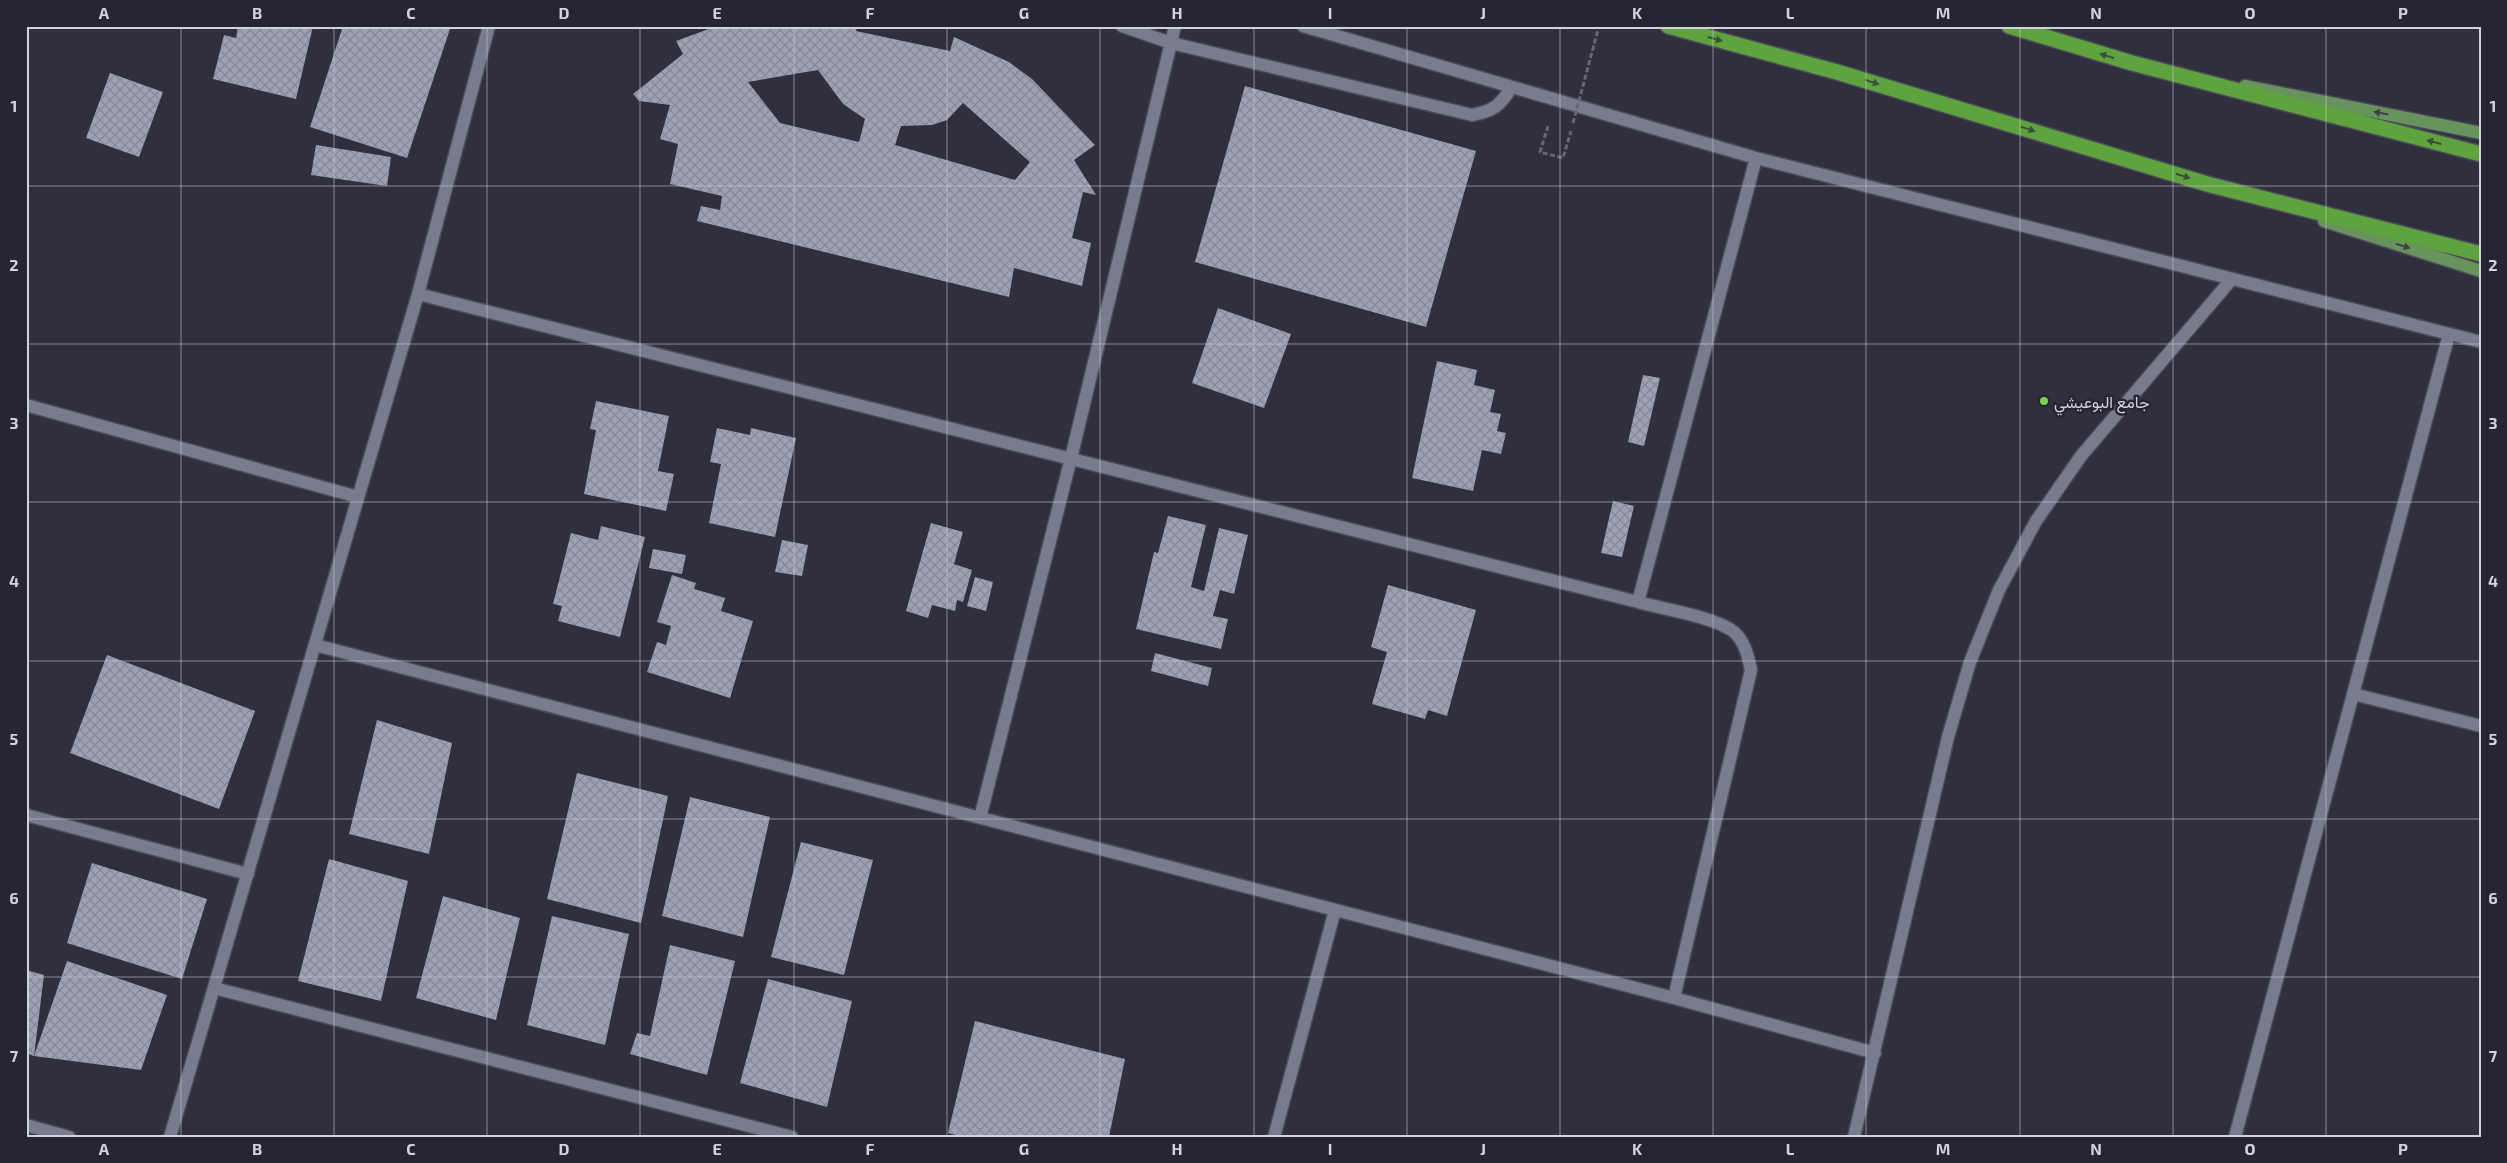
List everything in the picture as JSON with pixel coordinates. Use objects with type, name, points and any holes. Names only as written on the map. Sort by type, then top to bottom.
[{"type":"highway","points":[[1668,26],[1837,72],[2207,184],[2481,254]]},
{"type":"highway","points":[[2009,26],[2132,63],[2481,154]]},
{"type":"main road","points":[[2132,63],[2481,133]]},
{"type":"main road","points":[[2207,184],[2481,270]]},
{"type":"street","points":[[170,1137],[418,294],[489,26]]},
{"type":"street","points":[[1122,26],[1172,42],[1472,115],[1488,112],[1502,102],[1511,88]]},
{"type":"street","points":[[980,818],[1071,458],[1175,26]]},
{"type":"street","points":[[1303,26],[1756,158],[2481,342]]},
{"type":"street","points":[[1638,602],[1756,158]]},
{"type":"street","points":[[1854,1137],[1948,737],[1970,662],[1999,590],[2036,521],[2081,456],[2231,280]]},
{"type":"street","points":[[418,294],[1638,602],[1714,622],[1734,632],[1746,649],[1751,670],[1674,998]]},
{"type":"street","points":[[2235,1137],[2449,334]]},
{"type":"street","points":[[26,405],[358,497]]},
{"type":"street","points":[[315,645],[1674,998],[1875,1053]]},
{"type":"street","points":[[2353,694],[2481,726]]},
{"type":"street","points":[[26,815],[248,874]]},
{"type":"street","points":[[1274,1137],[1335,910]]},
{"type":"street","points":[[214,988],[792,1137]]},
{"type":"street","points":[[26,1125],[68,1137]]},
{"type":"path","points":[[1556,101],[1540,152],[1562,158],[1599,26]]},
{"type":"building","points":[[238,26],[313,26],[296,99],[213,79],[224,35],[236,38]]},
{"type":"building","points":[[343,26],[451,26],[407,158],[310,127]]},
{"type":"building","points":[[717,26],[857,26],[856,31],[950,51],[954,37],[1009,62],[1032,79],[1095,145],[1074,160],[1096,195],[1083,192],[1072,238],[1091,243],[1082,286],[1014,268],[1009,297],[697,221],[701,206],[720,210],[722,196],[670,184],[678,144],[660,139],[670,105],[639,101],[633,94],[683,54],[676,41]],"holes":[[[818,70],[843,104],[865,119],[859,142],[780,123],[748,82]],[[963,103],[1030,162],[1015,180],[895,145],[901,126],[932,125],[947,120]]]},
{"type":"building","points":[[110,73],[163,92],[139,157],[86,138]]},
{"type":"building","points":[[1245,86],[1476,151],[1426,327],[1195,262]]},
{"type":"building","points":[[316,145],[391,157],[387,186],[311,175]]},
{"type":"building","points":[[1218,308],[1291,334],[1264,408],[1192,383]]},
{"type":"building","points":[[1437,361],[1477,370],[1474,385],[1495,390],[1490,412],[1501,414],[1497,431],[1506,433],[1501,454],[1482,450],[1473,491],[1412,478]]},
{"type":"building","points":[[1643,375],[1660,378],[1644,446],[1628,442]]},
{"type":"building","points":[[596,401],[669,416],[658,471],[674,474],[666,511],[584,494],[596,430],[590,429]]},
{"type":"building","points":[[717,428],[750,435],[751,428],[796,438],[775,537],[709,523],[721,464],[710,462]]},
{"type":"building","points":[[1613,501],[1634,506],[1622,557],[1601,553]]},
{"type":"building","points":[[1168,516],[1206,525],[1191,587],[1204,591],[1219,528],[1248,535],[1234,594],[1220,590],[1213,616],[1228,619],[1221,649],[1136,629],[1154,552],[1158,553]]},
{"type":"building","points":[[931,523],[963,532],[954,564],[972,570],[963,602],[957,600],[955,611],[932,605],[928,618],[906,611]]},
{"type":"building","points":[[601,526],[645,537],[620,637],[558,621],[562,606],[553,604],[571,533],[598,540]]},
{"type":"building","points":[[782,540],[808,545],[802,576],[775,572]]},
{"type":"building","points":[[653,549],[686,555],[682,574],[649,568]]},
{"type":"building","points":[[672,575],[696,583],[694,589],[725,598],[721,611],[753,621],[730,698],[647,672],[657,642],[666,645],[671,626],[657,622]]},
{"type":"building","points":[[975,577],[993,582],[986,611],[967,606]]},
{"type":"building","points":[[1388,585],[1476,610],[1447,716],[1428,710],[1425,719],[1372,704],[1387,652],[1371,647]]},
{"type":"building","points":[[1155,653],[1212,668],[1208,686],[1151,671]]},
{"type":"building","points":[[107,655],[255,711],[219,809],[70,753]]},
{"type":"building","points":[[377,720],[452,743],[429,854],[349,834]]},
{"type":"building","points":[[577,773],[668,796],[641,923],[547,899]]},
{"type":"building","points":[[690,797],[770,817],[743,937],[662,916]]},
{"type":"building","points":[[801,842],[873,860],[844,975],[771,957]]},
{"type":"building","points":[[329,859],[408,881],[381,1001],[298,981]]},
{"type":"building","points":[[92,863],[207,899],[182,979],[67,943]]},
{"type":"building","points":[[443,896],[520,918],[496,1020],[416,998]]},
{"type":"building","points":[[552,916],[629,934],[605,1045],[527,1025]]},
{"type":"building","points":[[670,945],[735,961],[707,1075],[630,1054],[637,1033],[650,1036]]},
{"type":"building","points":[[67,961],[167,995],[141,1070],[34,1056]]},
{"type":"building","points":[[26,970],[44,975],[34,1056],[26,1053]]},
{"type":"building","points":[[768,979],[852,1001],[827,1107],[740,1083]]},
{"type":"building","points":[[975,1021],[1125,1059],[1109,1137],[963,1137],[948,1133]]},
{"type":"place","name":"جامع البوعيشي","points":[[2044,401]]}]
